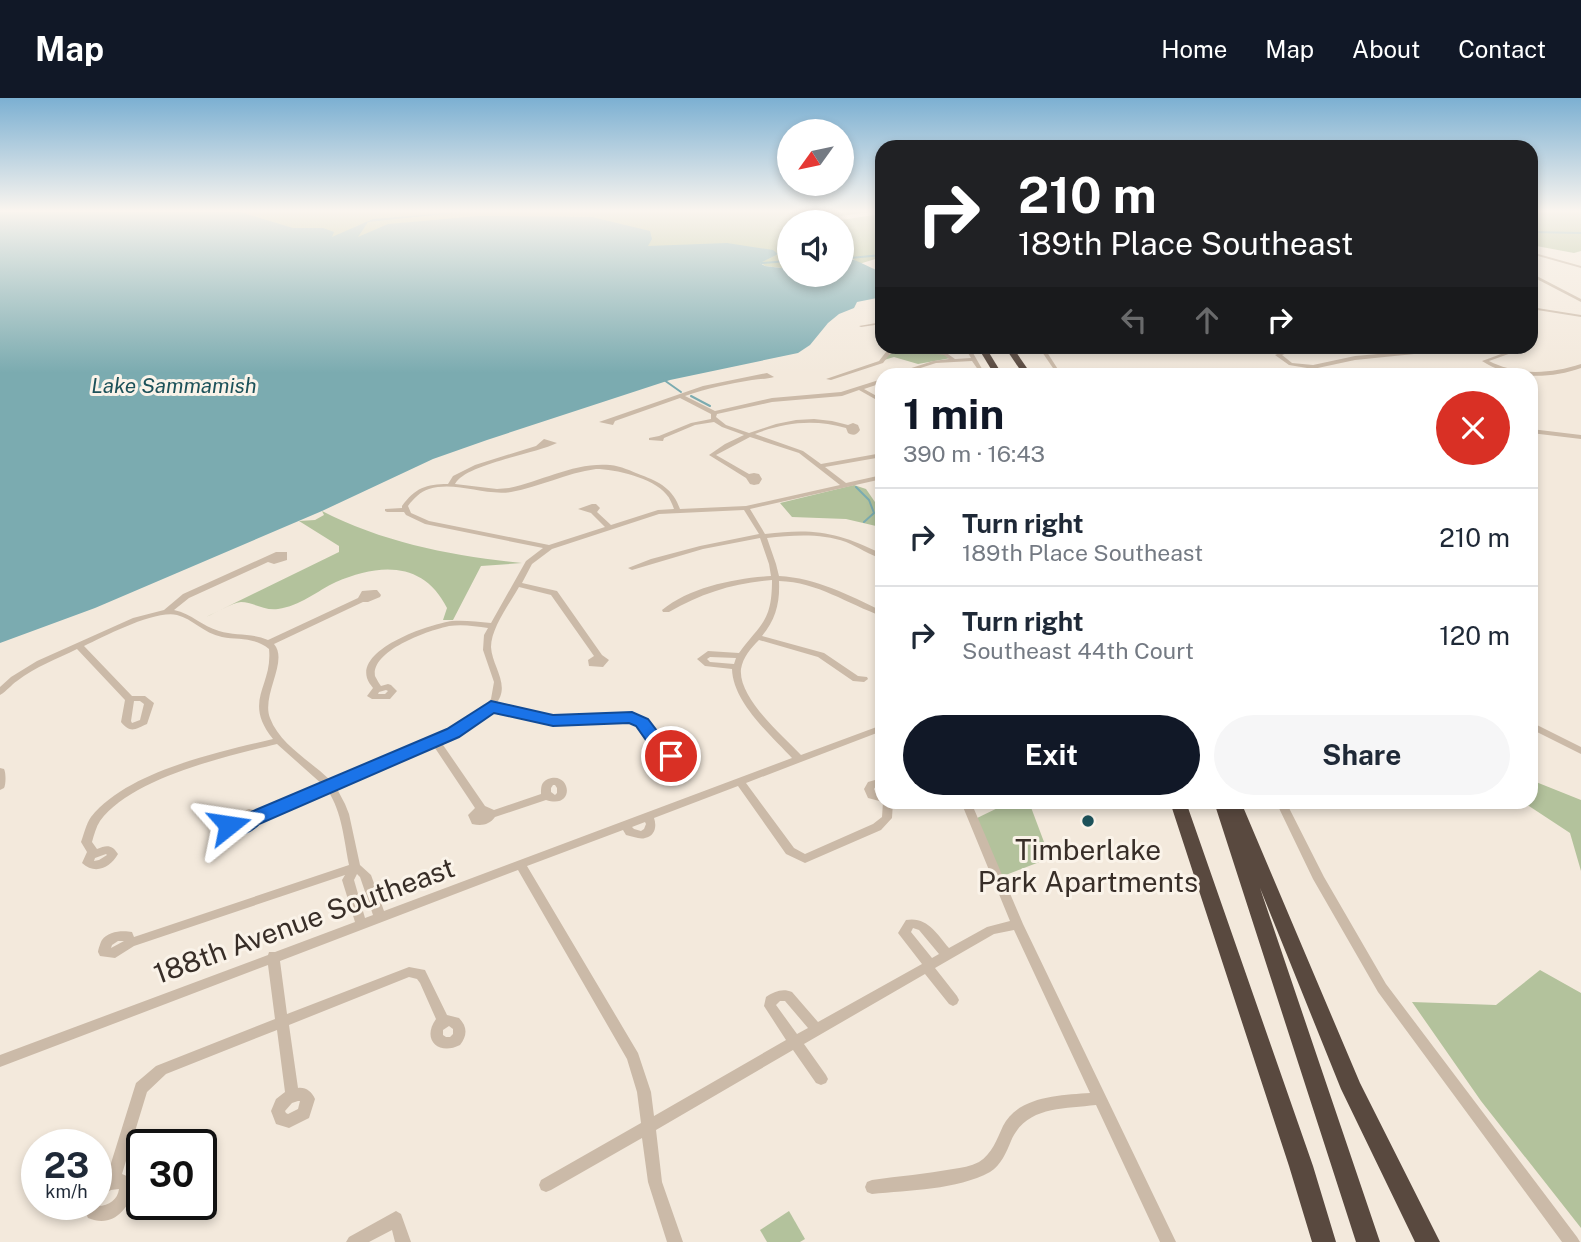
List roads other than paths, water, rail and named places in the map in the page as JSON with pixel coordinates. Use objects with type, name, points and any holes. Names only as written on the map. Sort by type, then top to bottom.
[{"type":"highway","points":[[1180,809],[1324,1242]]},
{"type":"highway","points":[[1224,809],[1368,1242]]},
{"type":"highway","points":[[1236,809],[1352,1089],[1428,1242]]},
{"type":"street","points":[[1538,278],[1581,301]]},
{"type":"street","points":[[1538,310],[1581,316]]},
{"type":"street","points":[[829,379],[881,362],[887,354]]},
{"type":"street","points":[[943,354],[953,360]]},
{"type":"street","points":[[970,354],[979,368]]},
{"type":"street","points":[[1278,354],[1288,363],[1313,367],[1354,358],[1400,354]]},
{"type":"street","points":[[1499,368],[1485,360],[1504,354]]},
{"type":"street","points":[[914,368],[928,363],[973,359]]},
{"type":"street","points":[[1538,372],[1550,373],[1581,366]]},
{"type":"street","points":[[612,420],[713,385],[761,377]]},
{"type":"street","points":[[661,437],[759,402],[842,394],[875,384]]},
{"type":"street","points":[[860,389],[875,397]]},
{"type":"street","points":[[681,396],[751,436],[801,452],[844,485]]},
{"type":"street","points":[[749,477],[712,456],[778,425],[800,421],[830,422],[849,427]]},
{"type":"street","points":[[1538,432],[1581,437]]},
{"type":"street","points":[[451,485],[455,477],[465,470],[539,446]]},
{"type":"street","points":[[822,466],[875,455]]},
{"type":"street","points":[[387,510],[405,507],[421,492],[451,485],[504,491],[512,496],[519,494],[517,489],[588,469],[608,467],[660,484],[670,492],[677,509]]},
{"type":"street","points":[[252,819],[435,741],[476,720],[491,707],[498,682],[487,650],[493,625],[533,558],[550,547],[608,526],[677,509],[746,508],[875,478]]},
{"type":"street","points":[[405,507],[414,518],[427,523],[550,547]]},
{"type":"street","points":[[746,508],[763,538],[775,579],[773,612],[741,656],[737,667],[743,694],[798,758]]},
{"type":"street","points":[[593,512],[608,526]]},
{"type":"street","points":[[632,568],[692,548],[763,538],[827,535],[875,554]]},
{"type":"street","points":[[4,689],[23,673],[136,620],[167,611],[195,592],[267,560]]},
{"type":"street","points":[[666,610],[719,587],[775,579],[816,584],[875,611]]},
{"type":"street","points":[[517,584],[554,593],[599,657]]},
{"type":"street","points":[[167,611],[186,613],[201,626],[219,634],[269,643],[363,599]]},
{"type":"street","points":[[378,689],[372,680],[373,666],[389,647],[424,630],[445,625],[493,625]]},
{"type":"street","points":[[757,637],[821,655],[856,679],[864,679]]},
{"type":"street","points":[[269,643],[274,659],[265,692],[264,716],[281,740],[330,786],[341,808],[355,867],[365,875],[380,918]]},
{"type":"street","points":[[79,646],[130,699]]},
{"type":"street","points":[[737,667],[705,664],[701,658],[711,654],[741,656]]},
{"type":"street","points":[[491,707],[553,721],[636,719],[659,746]]},
{"type":"street","points":[[1538,729],[1581,751]]},
{"type":"street","name":"188th Avenue Southeast","points":[[0,1061],[875,730]]},
{"type":"street","points":[[94,853],[86,842],[87,831],[96,816],[114,801],[178,769],[281,740]]},
{"type":"street","points":[[435,741],[486,812],[546,796]]},
{"type":"street","points":[[0,771],[0,786]]},
{"type":"street","points":[[739,781],[785,844],[799,858],[813,857],[877,827],[887,817],[888,809]]},
{"type":"street","points":[[875,783],[869,789],[875,796]]},
{"type":"street","points":[[969,809],[1017,923],[1168,1242]]},
{"type":"street","points":[[1285,809],[1339,916],[1382,988],[1572,1242]]},
{"type":"street","points":[[522,865],[633,1057],[644,1092],[655,1182],[675,1242]]},
{"type":"street","points":[[355,867],[348,880],[361,924]]},
{"type":"street","points":[[130,943],[355,867]]},
{"type":"street","points":[[947,955],[923,926],[910,923],[904,933],[953,1000]]},
{"type":"street","points":[[546,1185],[991,930],[1017,923]]},
{"type":"street","points":[[273,956],[292,1096]]},
{"type":"street","points":[[112,1211],[122,1202],[127,1185],[113,1181],[136,1099],[146,1081],[161,1070],[401,975],[416,972],[425,980],[444,1023]]},
{"type":"street","points":[[817,1030],[788,996],[778,996],[770,1002],[794,1043],[821,1079]]},
{"type":"street","points":[[872,1187],[973,1172],[995,1158],[1011,1126],[1023,1114],[1042,1106],[1100,1098]]},
{"type":"street","points":[[354,1242],[396,1219],[403,1242]]},
{"type":"water","name":"Lake Sammamish","points":[[0,265],[764,265],[777,268],[777,287],[854,287],[854,265],[866,265],[875,269],[875,298],[857,302],[854,308],[839,314],[810,345],[798,353],[670,380],[433,459],[322,511],[95,608],[0,643]]},
{"type":"waterway","points":[[664,380],[681,392]]},
{"type":"waterway","points":[[691,396],[710,406]]},
{"type":"waterway","points":[[856,487],[869,500],[874,513],[864,522]]},
{"type":"place","name":"Timberlake Park Apartments","points":[[1088,821]]}]
